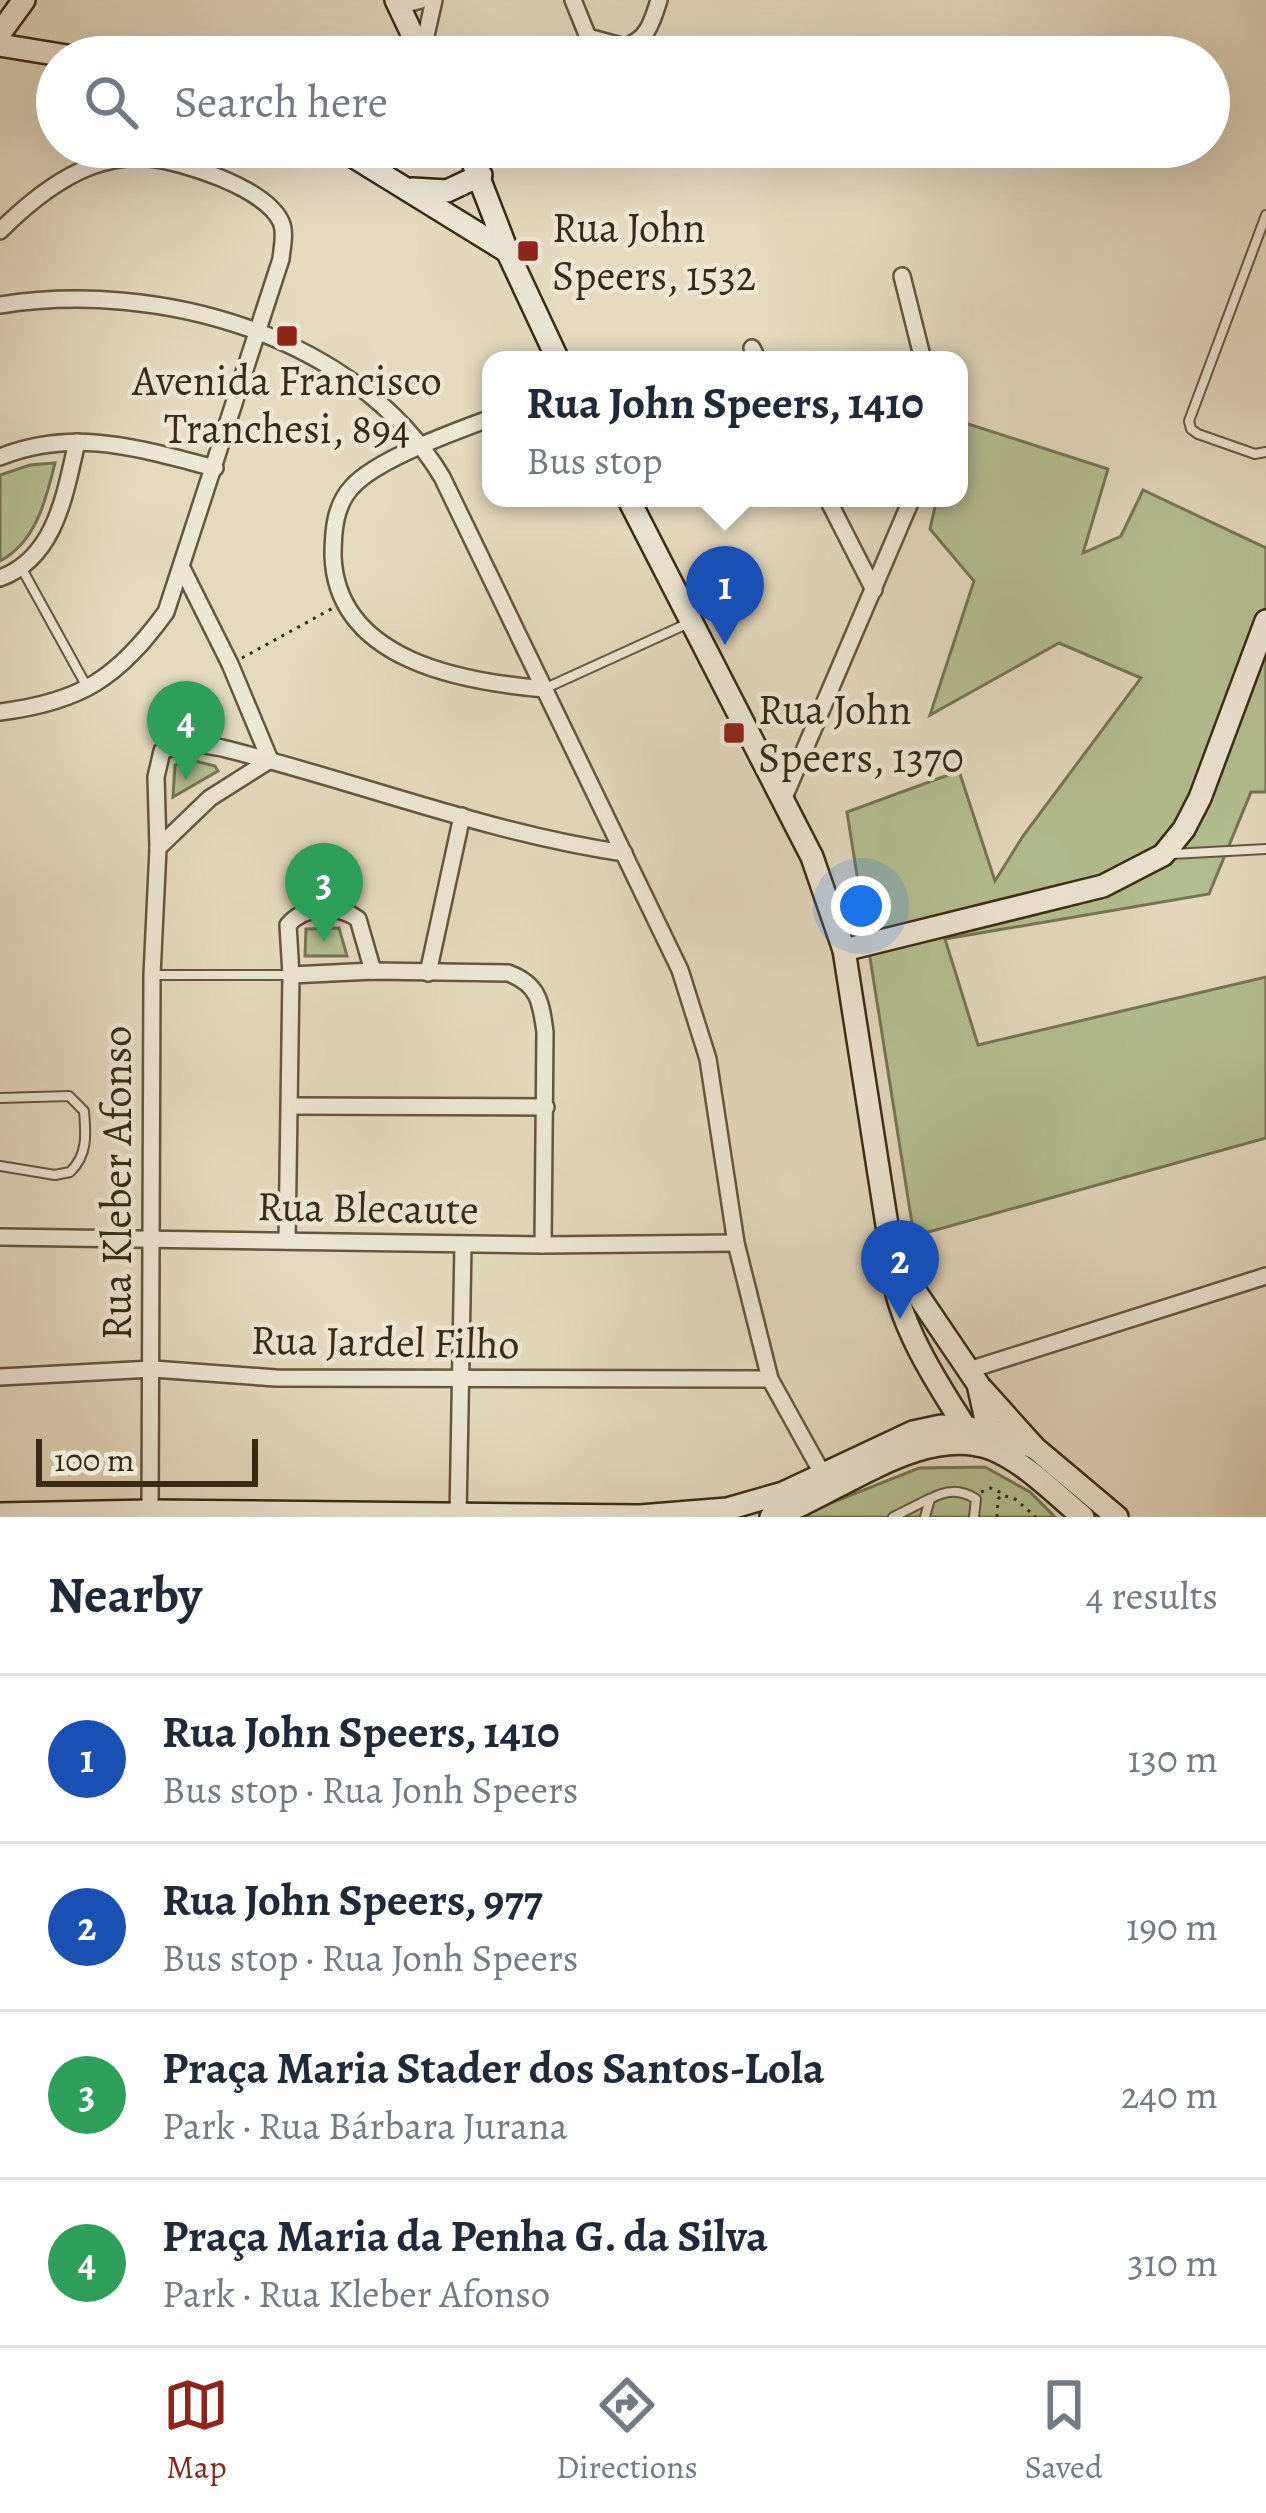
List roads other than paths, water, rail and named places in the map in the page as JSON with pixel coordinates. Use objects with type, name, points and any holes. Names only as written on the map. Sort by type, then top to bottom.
[{"type":"main road","points":[[0,33],[24,0]]},
{"type":"main road","points":[[397,3],[413,36]]},
{"type":"main road","points":[[0,45],[36,51]]},
{"type":"main road","points":[[373,168],[508,253]]},
{"type":"main road","points":[[478,168],[508,253],[554,351]]},
{"type":"main road","points":[[406,188],[447,191],[481,175]]},
{"type":"main road","points":[[633,507],[812,857],[844,950],[892,1279],[904,1317],[940,1382],[981,1438],[1083,1517]]},
{"type":"main road","points":[[844,950],[1103,886],[1163,855],[1184,830],[1200,798],[1266,621]]},
{"type":"main road","points":[[892,1257],[973,1377],[1035,1448],[1118,1517]]},
{"type":"main road","points":[[973,1377],[981,1438]]},
{"type":"main road","points":[[771,1517],[913,1432],[940,1382]]},
{"type":"main road","points":[[913,1432],[1035,1448]]},
{"type":"main road","points":[[0,1514],[640,1516],[727,1509],[828,1484],[928,1446],[981,1438]]},
{"type":"street","points":[[397,3],[422,0]]},
{"type":"street","points":[[426,36],[434,0]]},
{"type":"street","points":[[572,0],[588,36]]},
{"type":"street","points":[[643,36],[658,0]]},
{"type":"street","points":[[0,231],[43,193],[89,168]]},
{"type":"street","points":[[0,712],[52,704],[88,689],[123,665],[166,612],[182,568],[281,259],[280,221],[271,208],[239,188],[190,168]]},
{"type":"street","points":[[902,276],[921,351]]},
{"type":"street","points":[[0,305],[52,297],[127,299],[256,332],[328,363],[393,415],[424,447],[624,853],[697,1016],[716,1104],[736,1243],[770,1379],[828,1484]]},
{"type":"street","points":[[482,422],[366,474],[338,509],[333,562],[358,622],[387,650],[500,685],[545,689]]},
{"type":"street","points":[[0,457],[45,444],[111,441],[215,468]]},
{"type":"street","points":[[0,578],[21,568],[48,538],[77,442]]},
{"type":"street","points":[[832,507],[874,590]]},
{"type":"street","points":[[783,800],[908,507]]},
{"type":"street","points":[[158,848],[210,798],[270,760],[230,664],[182,568]]},
{"type":"street","name":"Rua Kleber Afonso","points":[[150,1514],[152,975],[156,777],[163,752],[187,742],[270,760],[462,816],[624,853]]},
{"type":"street","points":[[428,973],[462,816]]},
{"type":"street","points":[[287,1241],[288,926],[310,910],[343,911],[358,919],[373,971]]},
{"type":"street","points":[[291,975],[508,973],[533,987],[541,998],[545,1032],[543,1246]]},
{"type":"street","points":[[290,1106],[546,1106]]},
{"type":"street","name":"Rua Blecaute","points":[[0,1238],[543,1246],[736,1243]]},
{"type":"street","points":[[458,1515],[464,1244]]},
{"type":"street","points":[[973,1377],[1266,1276]]},
{"type":"street","name":"Rua Jardel Filho","points":[[0,1377],[153,1369],[276,1378],[770,1379]]},
{"type":"lane","points":[[1266,215],[1190,421],[1198,434],[1255,454],[1266,452]]},
{"type":"lane","points":[[21,568],[88,689]]},
{"type":"lane","points":[[545,689],[691,621]]},
{"type":"lane","points":[[1163,855],[1266,849]]},
{"type":"lane","points":[[152,975],[291,975]]},
{"type":"lane","points":[[0,1098],[69,1096],[84,1111],[85,1150],[70,1172],[55,1175],[0,1166]]},
{"type":"lane","points":[[893,1517],[944,1491],[976,1498],[974,1517]]},
{"type":"lane","points":[[925,1517],[930,1499]]},
{"type":"place","name":"Rua John Speers, 1532","points":[[528,251]]},
{"type":"place","name":"Avenida Francisco Tranchesi, 894","points":[[287,336]]},
{"type":"place","name":"Rua John Speers, 1410","points":[[725,645]]},
{"type":"place","name":"Rua John Speers, 1370","points":[[734,733]]},
{"type":"place","name":"Praça Maria da Penha G. da Silva","points":[[186,780]]},
{"type":"place","name":"Praça Maria Stader dos Santos-Lola","points":[[324,942]]},
{"type":"place","name":"Rua John Speers, 977","points":[[900,1319]]}]
